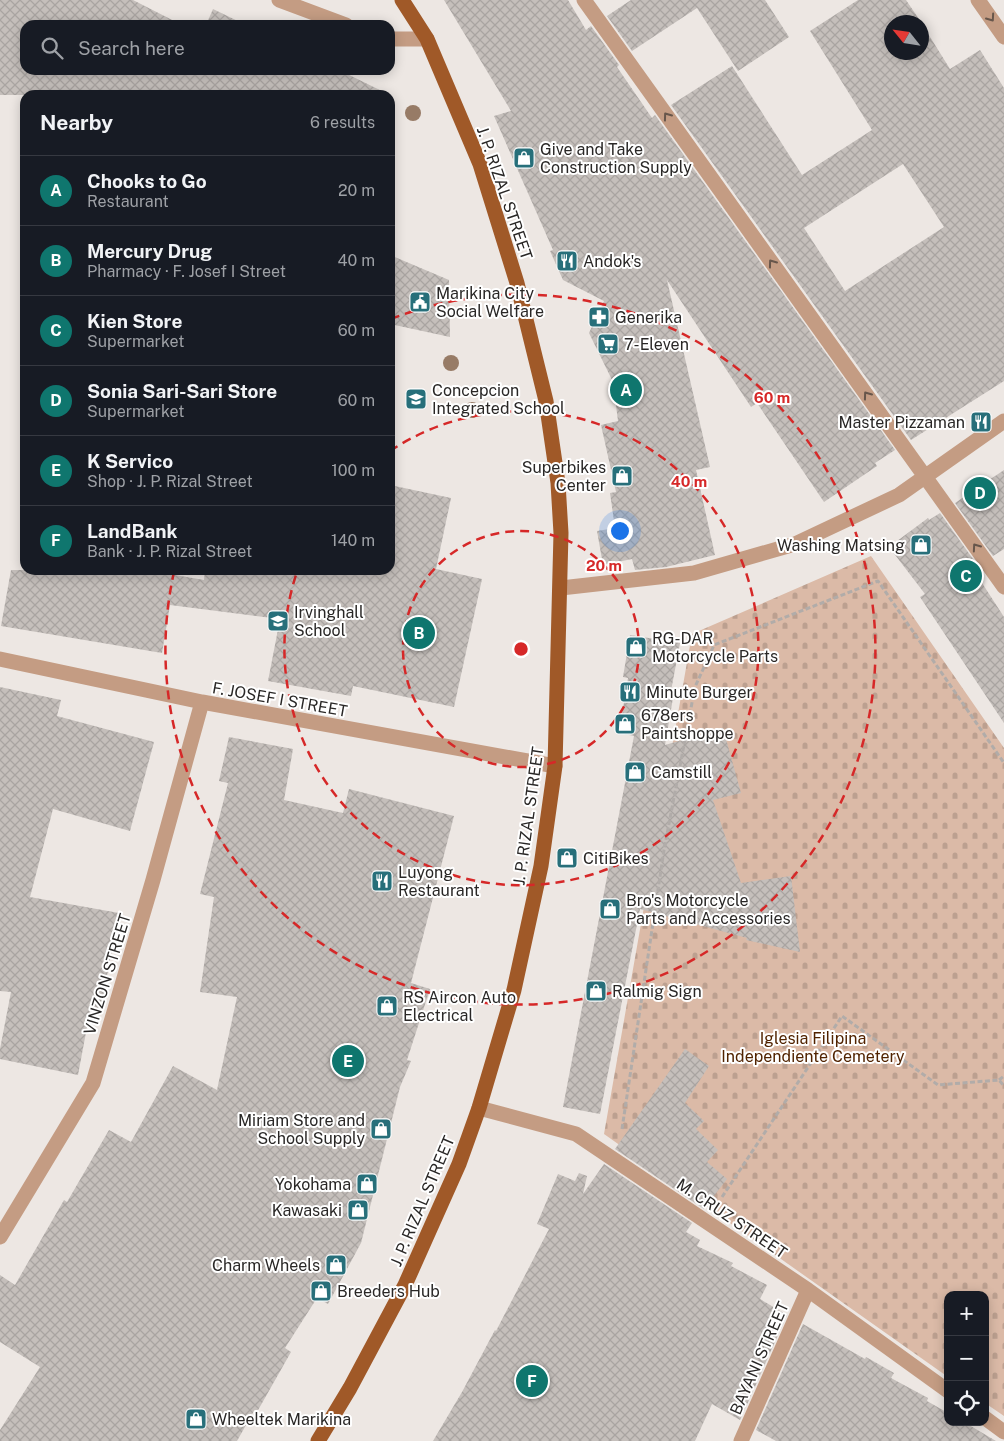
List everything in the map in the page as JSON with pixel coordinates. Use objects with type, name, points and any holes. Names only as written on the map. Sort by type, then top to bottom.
[{"type":"main road","name":"J. P. RIZAL STREET","points":[[318,1441],[350,1388],[405,1285],[459,1164],[480,1108],[514,990],[541,866],[556,766],[561,533],[558,483],[546,401],[518,284],[480,164],[427,38],[402,0]]},
{"type":"street","points":[[279,0],[333,20]]},
{"type":"street","points":[[584,0],[1004,587]]},
{"type":"street","points":[[978,0],[1004,37]]},
{"type":"street","points":[[395,39],[427,38]]},
{"type":"street","points":[[561,588],[694,573],[795,544],[899,495],[1004,420]]},
{"type":"street","name":"F. JOSEF I STREET","points":[[0,659],[202,702],[556,766]]},
{"type":"street","name":"VINZON STREET","points":[[0,1237],[93,1083],[153,880],[202,702]]},
{"type":"street","name":"M. CRUZ STREET","points":[[480,1108],[576,1134],[808,1290],[944,1388]]},
{"type":"street","name":"BAYANI STREET","points":[[741,1441],[808,1290]]},
{"type":"street","points":[[989,1421],[1004,1432]]},
{"type":"path","points":[[621,1136],[664,850],[695,687],[714,645],[878,581],[1004,764]]},
{"type":"path","points":[[720,1201],[842,1016],[938,1086],[999,1080],[1004,1076]]},
{"type":"path","points":[[999,1080],[1004,1086]]},
{"type":"green space","name":"Iglesia Filipina Independiente Cemetery","points":[[871,556],[1004,748],[1004,1416],[989,1406],[989,1291],[944,1291],[944,1374],[604,1134],[692,634]]},
{"type":"building","points":[[0,0],[133,0],[172,20],[20,20],[20,75],[349,75],[380,90],[20,90],[20,95],[0,95]]},
{"type":"building","points":[[444,0],[568,0],[586,30],[591,26],[619,65],[617,67],[652,118],[655,115],[895,450],[875,463],[877,466],[824,502],[757,403],[751,407],[667,280],[710,467],[696,470],[715,555],[666,567],[635,570],[632,559],[603,565],[597,531],[615,528],[610,493],[616,492],[601,425],[618,421],[613,382],[589,333],[604,301],[563,280],[550,251],[553,250],[494,116],[511,111]]},
{"type":"building","points":[[631,0],[765,0],[789,37],[738,71],[697,8],[632,51],[607,16]]},
{"type":"building","points":[[858,0],[906,0],[916,15],[884,15],[884,60],[929,60],[929,35],[950,69],[980,50],[1004,88],[1004,381],[911,440],[671,105],[732,66],[802,175],[872,130],[810,31]],"holes":[[[903,164],[944,227],[845,291],[804,228]]]},
{"type":"building","points":[[213,9],[236,20],[208,20]]},
{"type":"building","name":"Marikina City Social Welfare","points":[[395,257],[449,280],[450,337],[395,325]]},
{"type":"building","points":[[1004,470],[1004,549],[993,556],[955,503]]},
{"type":"building","points":[[395,486],[451,498],[436,569],[482,579],[454,707],[353,686],[351,696],[268,681],[280,619],[170,605],[162,653],[1,626],[11,570],[20,570],[20,575],[175,575],[204,580],[204,575],[395,575]]},
{"type":"building","points":[[940,513],[978,566],[973,569],[1004,617],[1004,723],[920,597],[925,594],[889,547],[928,518],[929,520]]},
{"type":"building","points":[[630,635],[680,643],[671,691],[674,692],[665,745],[723,728],[741,793],[713,800],[741,883],[791,876],[800,952],[746,940],[747,938],[640,909],[600,1114],[563,1107],[634,736],[619,733],[628,678],[623,677]]},
{"type":"building","points":[[0,687],[61,700],[57,716],[154,742],[130,831],[53,809],[30,897],[119,913],[100,1013],[90,1011],[78,1075],[0,1059],[0,1049],[11,992],[0,991]]},
{"type":"building","points":[[229,737],[293,749],[284,800],[343,813],[349,789],[454,816],[411,983],[430,989],[407,1060],[411,1061],[400,1087],[361,1243],[328,1304],[317,1298],[285,1348],[291,1352],[257,1412],[254,1411],[237,1441],[0,1441],[0,1430],[40,1367],[0,1342],[0,1275],[15,1285],[64,1200],[67,1202],[109,1130],[131,1142],[173,1066],[217,1090],[237,997],[200,992],[214,897],[200,894],[228,783],[219,781]]},
{"type":"building","points":[[685,1049],[709,1066],[685,1103],[704,1121],[696,1129],[718,1150],[707,1162],[727,1179],[704,1209],[615,1149]]},
{"type":"building","points":[[604,1164],[692,1223],[686,1232],[700,1240],[697,1246],[733,1263],[731,1266],[767,1285],[760,1299],[787,1315],[740,1420],[712,1404],[695,1441],[433,1441],[496,1331],[549,1229],[537,1224],[558,1174],[575,1181],[579,1173],[587,1176],[583,1194]]},
{"type":"building","points":[[803,1324],[894,1373],[891,1378],[928,1398],[927,1401],[944,1411],[944,1426],[971,1426],[996,1441],[776,1441],[756,1430]]},
{"type":"place","name":"Give and Take Construction Supply","points":[[524,158]]},
{"type":"place","name":"Andok's","points":[[567,261]]},
{"type":"place","name":"Marikina City Social Welfare","points":[[420,302]]},
{"type":"place","name":"Generika","points":[[599,317]]},
{"type":"place","name":"7-Eleven","points":[[608,344]]},
{"type":"place","name":"Chooks to Go","points":[[626,390]]},
{"type":"place","name":"Concepcion Integrated School","points":[[416,399]]},
{"type":"place","name":"Master Pizzaman","points":[[981,422]]},
{"type":"place","name":"Superbikes Center","points":[[622,476]]},
{"type":"place","name":"Sonia Sari-Sari Store","points":[[980,493]]},
{"type":"place","name":"Washing Matsing","points":[[921,545]]},
{"type":"place","name":"Kien Store","points":[[966,576]]},
{"type":"place","name":"Irvinghall School","points":[[278,621]]},
{"type":"place","name":"Mercury Drug","points":[[419,633]]},
{"type":"place","name":"RG-DAR Motorcycle Parts","points":[[636,647]]},
{"type":"place","name":"Minute Burger","points":[[630,692]]},
{"type":"place","name":"678ers Paintshoppe","points":[[625,724]]},
{"type":"place","name":"Camstill","points":[[635,772]]},
{"type":"place","name":"CitiBikes","points":[[567,858]]},
{"type":"place","name":"Luyong Restaurant","points":[[382,881]]},
{"type":"place","name":"Bro's Motorcycle Parts and Accessories","points":[[610,909]]},
{"type":"place","name":"Ralmig Sign","points":[[596,991]]},
{"type":"place","name":"RS Aircon Auto Electrical","points":[[387,1006]]},
{"type":"place","name":"K Servico","points":[[348,1061]]},
{"type":"place","name":"Miriam Store and School Supply","points":[[381,1129]]},
{"type":"place","name":"Yokohama","points":[[367,1184]]},
{"type":"place","name":"Kawasaki","points":[[358,1210]]},
{"type":"place","name":"Charm Wheels","points":[[336,1265]]},
{"type":"place","name":"Breeders Hub","points":[[321,1291]]},
{"type":"place","name":"LandBank","points":[[532,1381]]},
{"type":"place","name":"Wheeltek Marikina","points":[[196,1419]]}]
